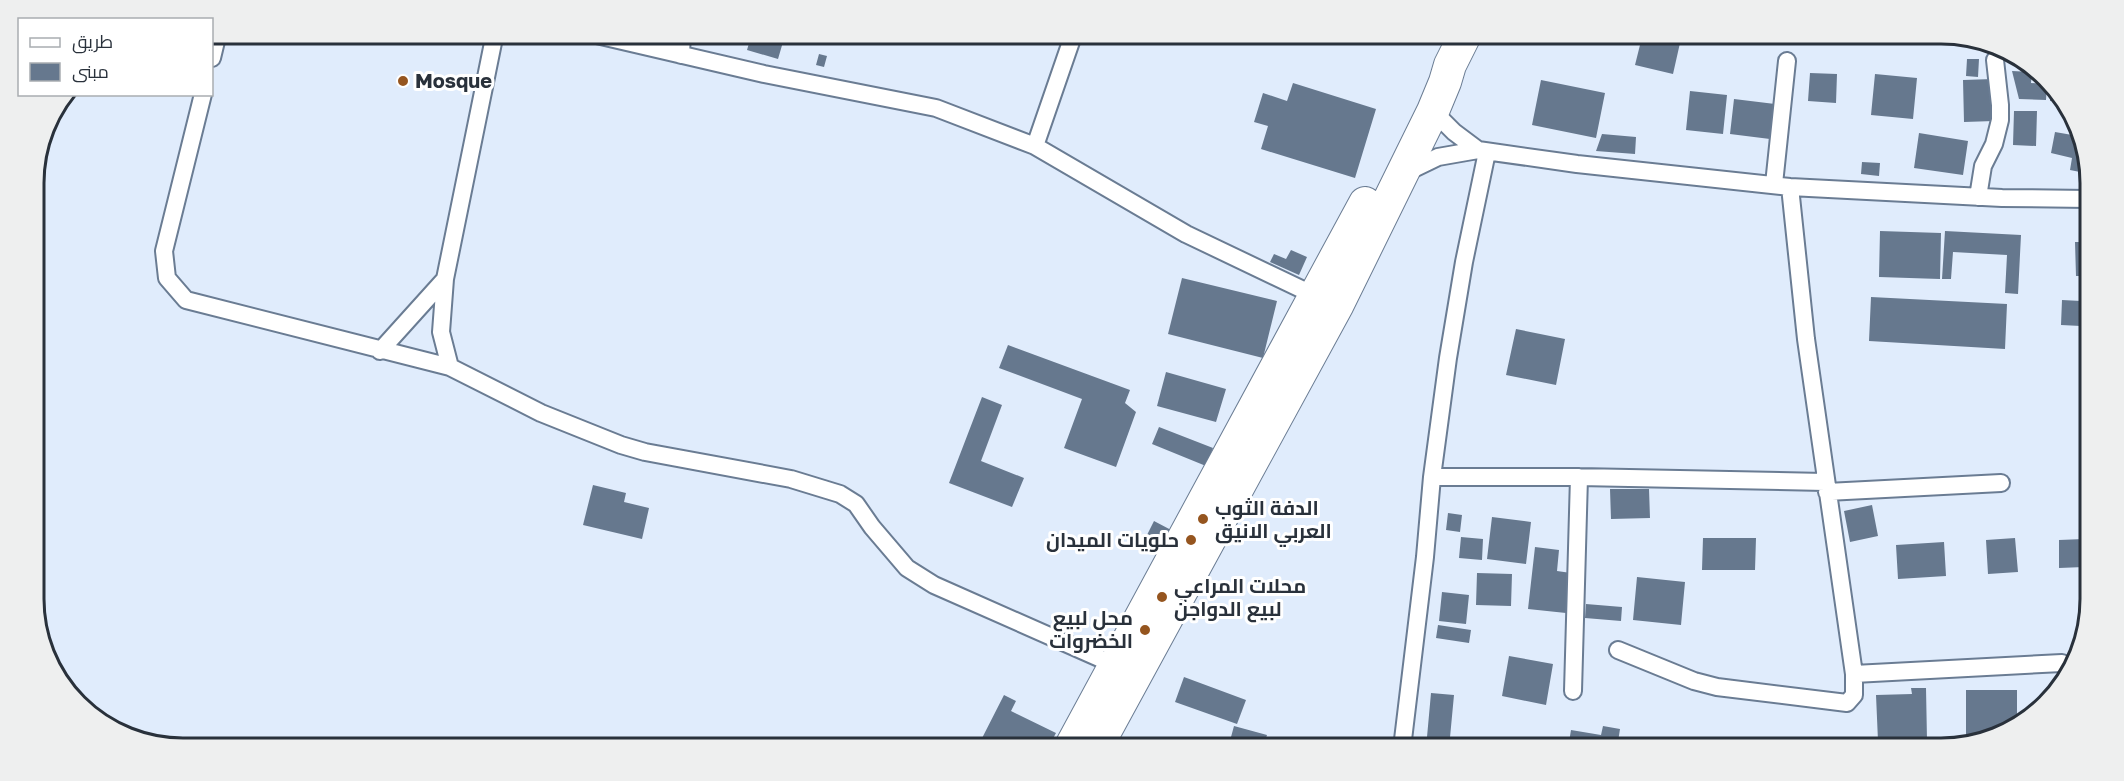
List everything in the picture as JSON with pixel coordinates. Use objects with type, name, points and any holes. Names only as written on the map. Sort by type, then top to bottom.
[{"type":"highway","points":[[1101,737],[1231,475],[1326,300],[1401,176],[1433,111],[1460,44]]},
{"type":"highway","points":[[1326,300],[1417,107],[1431,85],[1450,65]]},
{"type":"highway","points":[[1076,737],[1115,665],[1231,475]]},
{"type":"street","points":[[450,368],[441,332],[445,279],[493,44]]},
{"type":"street","points":[[634,44],[764,74],[936,108],[1035,146],[1186,234],[1326,300]]},
{"type":"street","points":[[681,55],[682,44]]},
{"type":"street","points":[[1035,146],[1070,44]]},
{"type":"street","points":[[1978,197],[1983,166],[1994,144],[2000,120],[1995,60]]},
{"type":"street","points":[[1618,650],[1694,681],[1717,687],[1847,703],[1854,695],[1854,674],[1782,186],[1787,61]]},
{"type":"street","points":[[203,96],[164,251],[167,278],[186,300],[450,368],[541,413],[621,445],[645,452],[791,479],[840,494],[856,504],[872,527],[907,568],[934,585],[1115,665]]},
{"type":"street","points":[[1433,111],[1454,132],[1482,151]]},
{"type":"street","points":[[1401,176],[1438,157],[1482,151],[1577,164],[1782,186],[1978,197],[2080,199]]},
{"type":"street","points":[[1403,737],[1425,557],[1432,477],[1482,151]]},
{"type":"street","points":[[380,351],[445,279]]},
{"type":"street","points":[[1432,477],[1579,477],[1826,487],[2001,483]]},
{"type":"street","points":[[1573,692],[1579,477]]},
{"type":"street","points":[[1854,674],[2062,663]]},
{"type":"building","points":[[749,44],[782,44],[778,59],[747,50]]},
{"type":"building","points":[[1640,44],[1680,44],[1673,74],[1635,65]]},
{"type":"building","points":[[819,54],[827,56],[824,67],[816,65]]},
{"type":"building","points":[[1967,59],[1979,59],[1978,77],[1966,76]]},
{"type":"building","points":[[2012,71],[2025,72],[2032,77],[2031,83],[2039,84],[2047,92],[2046,100],[2019,99]]},
{"type":"building","points":[[1810,73],[1837,74],[1836,103],[1808,101]]},
{"type":"building","points":[[1875,74],[1917,78],[1913,119],[1871,115]]},
{"type":"building","points":[[1993,79],[1994,121],[1964,122],[1963,80]]},
{"type":"building","points":[[1541,80],[1605,93],[1596,138],[1532,125]]},
{"type":"building","points":[[1293,83],[1376,109],[1355,178],[1261,149],[1268,126],[1254,122],[1263,93],[1287,101]]},
{"type":"building","points":[[1690,91],[1727,95],[1723,134],[1686,130]]},
{"type":"building","points":[[1734,99],[1775,104],[1770,139],[1730,134]]},
{"type":"building","points":[[2014,111],[2037,111],[2036,146],[2013,145]]},
{"type":"building","points":[[2055,132],[2072,135],[2079,172],[2070,170],[2072,158],[2051,153]]},
{"type":"building","points":[[1919,133],[1968,141],[1963,175],[1914,168]]},
{"type":"building","points":[[1602,134],[1636,137],[1635,154],[1596,151]]},
{"type":"building","points":[[1862,162],[1880,163],[1879,176],[1861,174]]},
{"type":"building","points":[[1880,231],[1941,233],[1940,279],[1879,277]]},
{"type":"building","points":[[1945,231],[2021,235],[2018,294],[2005,293],[2007,255],[1953,252],[1951,279],[1942,279]]},
{"type":"building","points":[[2075,242],[2080,242],[2080,276],[2076,276]]},
{"type":"building","points":[[1291,250],[1307,257],[1299,275],[1270,262],[1274,254],[1286,259]]},
{"type":"building","points":[[1182,278],[1277,301],[1263,358],[1168,334]]},
{"type":"building","points":[[1871,297],[2007,304],[2005,349],[1869,341]]},
{"type":"building","points":[[2062,300],[2080,301],[2080,326],[2061,325]]},
{"type":"building","points":[[1516,329],[1565,339],[1556,385],[1506,375]]},
{"type":"building","points":[[1008,345],[1130,390],[1125,403],[1136,412],[1116,467],[1064,448],[1082,399],[999,368]]},
{"type":"building","points":[[1166,372],[1226,389],[1216,422],[1157,406]]},
{"type":"building","points":[[982,397],[1002,405],[981,461],[1024,478],[1012,507],[949,483]]},
{"type":"building","points":[[1159,427],[1213,448],[1206,466],[1152,444]]},
{"type":"building","points":[[593,485],[626,493],[624,502],[649,508],[642,539],[583,525]]},
{"type":"building","points":[[1610,489],[1649,489],[1650,518],[1611,519]]},
{"type":"building","points":[[1872,505],[1878,536],[1850,542],[1844,511]]},
{"type":"building","points":[[1448,513],[1462,515],[1460,532],[1446,530]]},
{"type":"building","points":[[1492,517],[1531,522],[1526,564],[1487,559]]},
{"type":"building","points":[[1154,521],[1173,531],[1164,548],[1145,539]]},
{"type":"building","points":[[1461,537],[1483,539],[1482,560],[1459,558]]},
{"type":"building","points":[[1703,538],[1756,538],[1755,570],[1702,570]]},
{"type":"building","points":[[2015,538],[2018,572],[1988,574],[1986,540]]},
{"type":"building","points":[[2080,539],[2080,567],[2059,568],[2059,540]]},
{"type":"building","points":[[1944,542],[1946,576],[1898,579],[1896,545]]},
{"type":"building","points":[[1535,547],[1559,550],[1557,571],[1571,573],[1566,613],[1528,609]]},
{"type":"building","points":[[1477,573],[1512,574],[1511,606],[1476,605]]},
{"type":"building","points":[[1637,577],[1685,582],[1681,625],[1633,620]]},
{"type":"building","points":[[1442,592],[1469,595],[1466,624],[1439,621]]},
{"type":"building","points":[[1586,604],[1622,607],[1621,621],[1585,618]]},
{"type":"building","points":[[1438,625],[1471,630],[1469,643],[1436,638]]},
{"type":"building","points":[[1509,656],[1553,664],[1546,705],[1502,696]]},
{"type":"building","points":[[1184,677],[1246,700],[1237,724],[1175,702]]},
{"type":"building","points":[[1911,688],[1926,688],[1927,737],[1878,737],[1876,695],[1912,694]]},
{"type":"building","points":[[1966,690],[2017,690],[2017,715],[1995,727],[1966,735]]},
{"type":"building","points":[[1431,693],[1454,695],[1450,737],[1427,737]]},
{"type":"building","points":[[1004,695],[1016,701],[1011,711],[1056,733],[1054,738],[982,738]]},
{"type":"building","points":[[1234,726],[1267,735],[1266,737],[1231,737]]},
{"type":"building","points":[[1603,726],[1620,729],[1619,737],[1570,737],[1571,730],[1601,735]]},
{"type":"place","name":"Mosque","points":[[403,81]]},
{"type":"place","name":"الدفة الثوب العربي الانيق","points":[[1203,519]]},
{"type":"place","name":"حلويات الميدان","points":[[1191,540]]},
{"type":"place","name":"محلات المراعي لبيع الدواجن","points":[[1162,597]]},
{"type":"place","name":"محل لبيع الخضروات","points":[[1145,630]]}]
